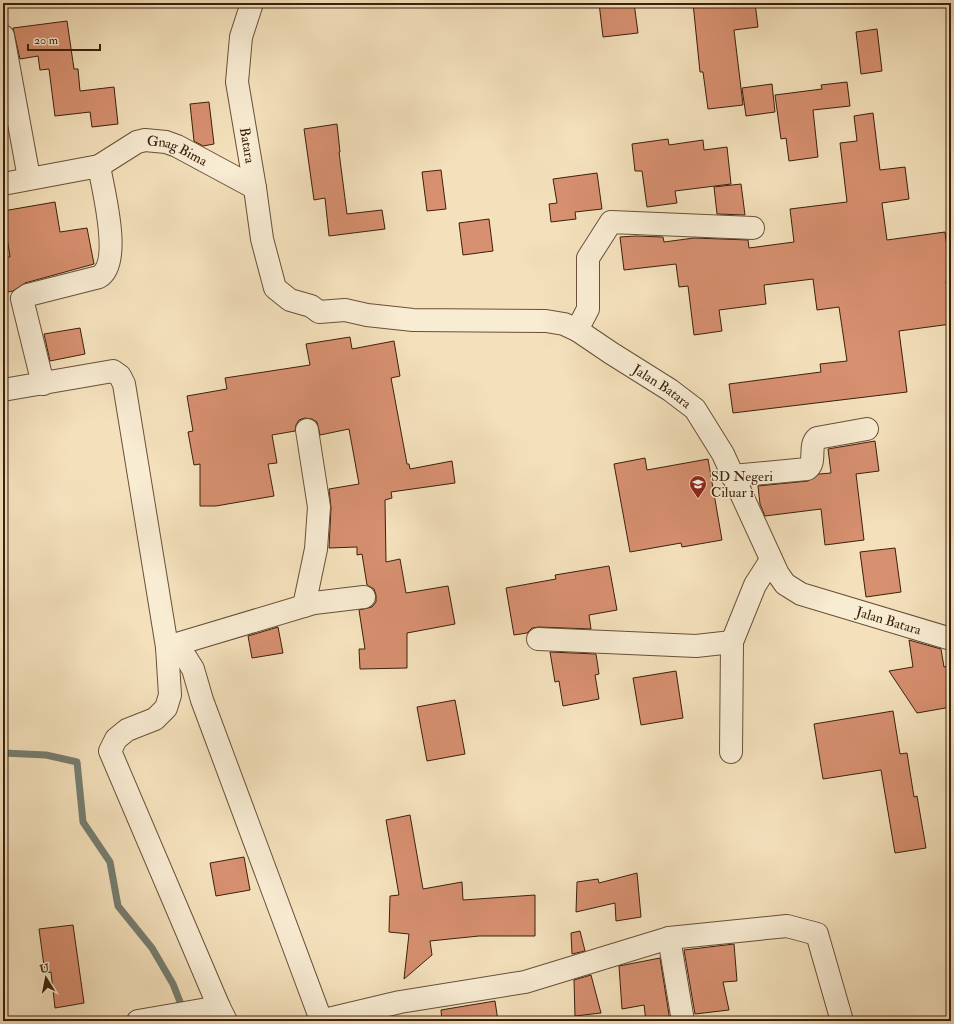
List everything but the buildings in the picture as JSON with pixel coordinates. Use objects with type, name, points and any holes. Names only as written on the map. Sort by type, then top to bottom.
[{"type":"street","name":"Batara","points":[[252,3],[241,37],[237,82],[262,239],[276,288]]},
{"type":"street","points":[[3,36],[28,178]]},
{"type":"street","name":"Gnag Bima","points":[[99,166],[137,142],[159,141],[177,146],[255,188]]},
{"type":"street","points":[[3,184],[28,178],[99,166],[112,242],[109,263],[103,275],[28,295],[22,299],[43,384]]},
{"type":"street","points":[[577,330],[588,309],[588,258],[610,222],[753,228]]},
{"type":"street","name":"Jalan Batara","points":[[276,288],[290,300],[311,306],[319,312],[345,310],[367,315],[412,320],[546,321],[564,324],[577,330],[670,390],[696,409],[723,454],[771,560],[785,584],[801,594],[951,639]]},
{"type":"street","points":[[3,390],[113,371],[120,376],[124,384],[173,646],[170,695],[166,708],[155,719],[127,730],[116,739],[110,751],[215,1013],[172,1016],[138,1021]]},
{"type":"street","points":[[732,476],[807,469],[812,465],[813,443],[817,438],[867,429]]},
{"type":"street","points":[[304,606],[316,549],[319,507],[307,430]]},
{"type":"street","points":[[731,752],[732,642],[755,585],[771,560]]},
{"type":"street","points":[[173,646],[327,600],[364,597]]},
{"type":"street","points":[[538,639],[696,646],[732,642]]},
{"type":"street","points":[[173,646],[193,669],[202,700],[321,1021],[400,1002],[525,982],[669,938],[787,926],[817,934],[842,1021]]},
{"type":"street","points":[[669,938],[683,1021]]},
{"type":"waterway","points":[[3,753],[46,755],[77,762],[83,822],[110,862],[118,906],[152,948],[173,984],[184,1012]]},
{"type":"place","name":"SD Negeri Ciluar 1","points":[[698,499]]}]
